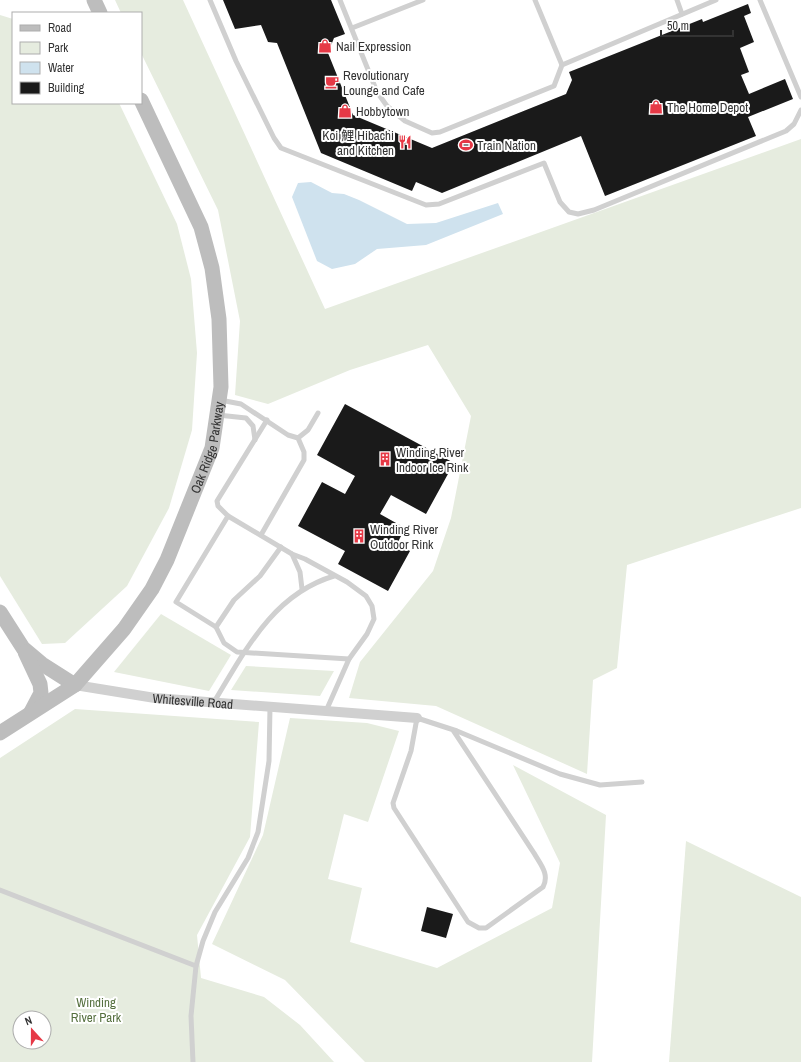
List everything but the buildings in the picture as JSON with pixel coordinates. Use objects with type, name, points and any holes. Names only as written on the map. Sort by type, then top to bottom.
[{"type":"street","points":[[94,0],[100,12]]},
{"type":"street","name":"Oak Ridge Parkway","points":[[0,733],[74,685],[124,629],[155,583],[167,560],[212,448],[220,387],[219,319],[212,268],[201,227],[142,102]]},
{"type":"street","name":"Whitesville Road","points":[[0,612],[23,648],[42,664],[74,685],[156,698],[417,718]]},
{"type":"street","points":[[23,648],[40,684],[41,693],[30,714]]},
{"type":"lane","points":[[210,0],[236,61],[274,138],[281,148],[426,205],[439,204],[544,163],[560,202],[569,212],[578,214],[594,210],[786,131],[794,124],[801,110]]},
{"type":"lane","points":[[340,0],[377,92],[387,106],[405,121],[432,133],[440,132],[554,86],[562,65],[535,0]]},
{"type":"lane","points":[[352,28],[423,0]]},
{"type":"lane","points":[[677,0],[682,14]]},
{"type":"lane","points":[[562,65],[716,0]]},
{"type":"lane","points":[[760,0],[801,96]]},
{"type":"lane","points":[[219,400],[241,404],[288,435],[298,438]]},
{"type":"lane","points":[[298,438],[308,430],[318,413]]},
{"type":"lane","points":[[217,415],[246,418],[253,426],[255,440]]},
{"type":"lane","points":[[267,420],[217,501],[220,510],[292,554],[305,559],[347,582],[366,596],[373,613],[374,619],[368,634],[349,659],[326,711]]},
{"type":"lane","points":[[261,535],[304,460],[304,452],[298,438]]},
{"type":"lane","points":[[228,516],[176,602],[216,627],[224,643],[238,652],[245,651],[349,659]]},
{"type":"lane","points":[[216,627],[234,600],[260,576],[281,547]]},
{"type":"lane","points":[[292,554],[297,565],[302,589]]},
{"type":"lane","points":[[214,702],[245,651],[276,610],[302,589],[317,581],[334,576]]},
{"type":"lane","points":[[193,1062],[190,1016],[196,966],[203,941],[215,912],[248,858],[258,832],[269,761],[270,707]]},
{"type":"lane","points":[[452,730],[545,871],[546,878],[543,887],[486,928],[479,928],[468,922],[394,808],[393,803],[411,751],[417,718],[452,730],[560,774],[580,780],[600,785],[642,782]]},
{"type":"lane","points":[[0,890],[196,966]]},
{"type":"green space","points":[[115,0],[183,0],[325,309],[801,139],[801,508],[627,565],[617,668],[593,680],[587,774],[436,706],[349,698],[360,662],[433,571],[451,518],[471,416],[428,345],[350,370],[268,404],[235,395],[240,321],[218,210],[142,55],[142,12],[121,12]]},
{"type":"green space","points":[[0,15],[12,19],[12,104],[119,104],[177,224],[191,279],[197,353],[192,430],[169,508],[127,586],[65,643],[42,644],[0,576]]},
{"type":"green space","points":[[161,614],[231,655],[209,691],[114,672]]},
{"type":"green space","points":[[246,666],[334,671],[320,696],[231,690]]},
{"type":"green space","name":"Winding River Park","points":[[75,709],[259,722],[250,837],[197,935],[201,978],[264,997],[300,1025],[334,1062],[0,1062],[0,758]]},
{"type":"green space","points":[[290,718],[367,723],[399,731],[368,822],[344,814],[328,879],[362,888],[350,942],[437,968],[552,908],[560,863],[513,765],[606,815],[592,1062],[365,1062],[285,980],[212,944],[263,835]]},
{"type":"green space","points":[[686,841],[801,897],[801,1062],[669,1062]]},
{"type":"water","points":[[311,182],[332,193],[344,194],[359,200],[407,224],[436,223],[498,203],[503,214],[426,245],[377,249],[355,264],[332,269],[317,261],[292,197],[298,183]]},
{"type":"place","name":"Nail Expression","points":[[325,46]]},
{"type":"place","name":"Revolutionary Lounge and Cafe","points":[[332,82]]},
{"type":"place","name":"The Home Depot","points":[[656,107]]},
{"type":"place","name":"Hobbytown","points":[[345,111]]},
{"type":"place","name":"Koi 鯉 Hibachi and Kitchen","points":[[405,142]]},
{"type":"place","name":"Train Nation","points":[[466,145]]},
{"type":"place","name":"Winding River Indoor Ice Rink","points":[[385,459]]},
{"type":"place","name":"Winding River Outdoor Rink","points":[[359,536]]}]
